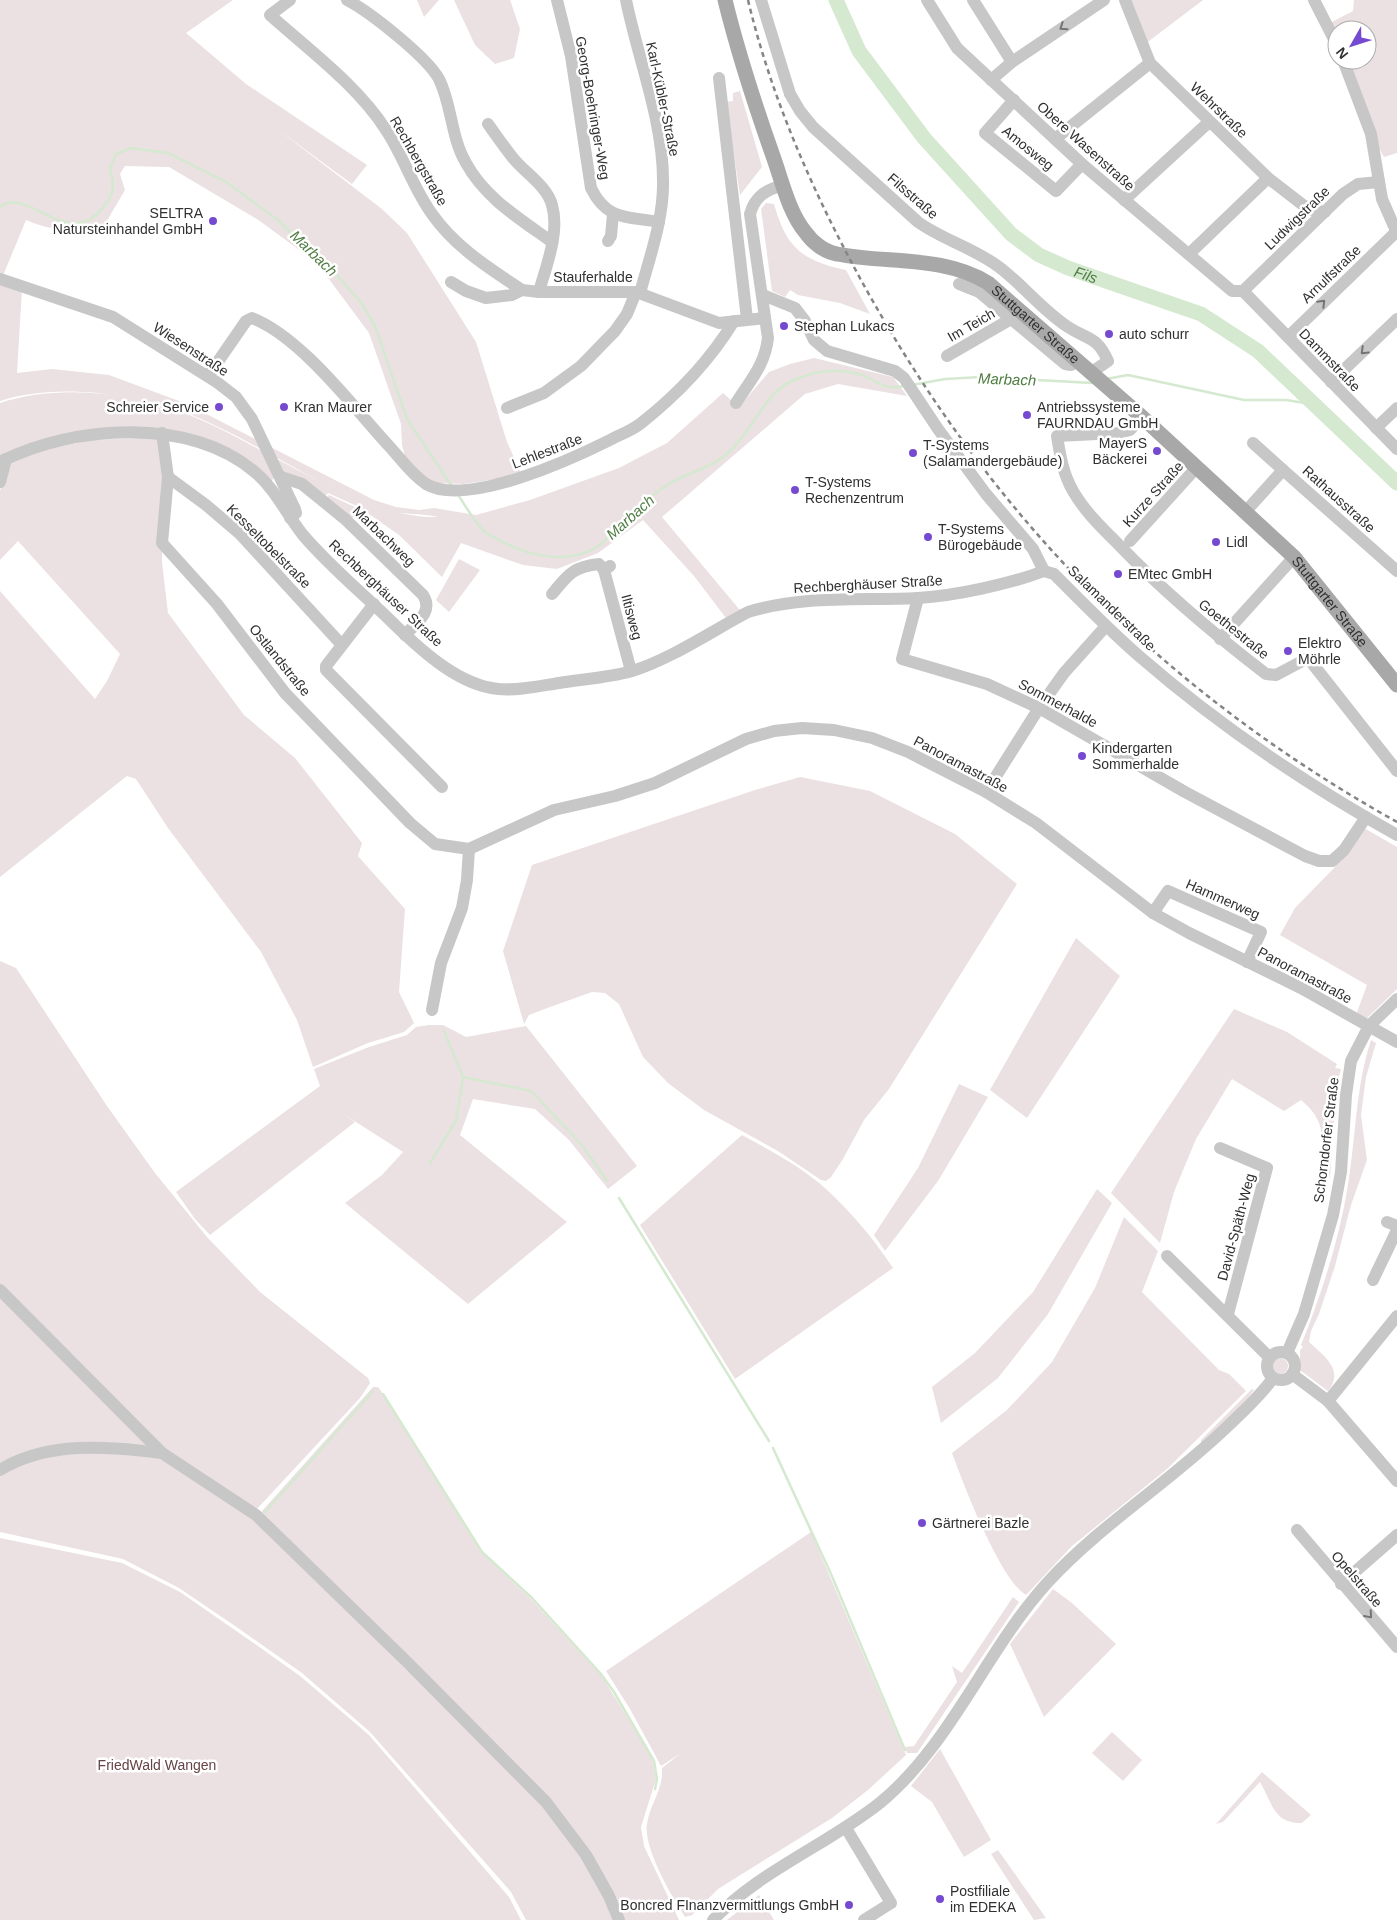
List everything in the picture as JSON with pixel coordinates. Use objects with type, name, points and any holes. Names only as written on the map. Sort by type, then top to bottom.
[{"type":"main road","name":"Stuttgarter Straße","points":[[724,0],[742,66],[781,184],[805,233],[818,246],[833,254],[863,259],[944,265],[973,274],[1002,294],[1142,416],[1294,557],[1396,682]]},
{"type":"street","name":"Rechbergstraße","points":[[290,0],[270,15],[360,96],[387,131],[415,188],[431,214],[448,235],[474,258],[522,290]]},
{"type":"street","points":[[347,0],[372,16],[429,67],[439,80],[465,163],[489,196],[552,242]]},
{"type":"street","name":"Georg-Boehringer-Weg","points":[[557,0],[571,56],[591,188],[599,204],[613,214]]},
{"type":"street","name":"Karl-Kübler-Straße","points":[[507,408],[544,393],[582,366],[615,331],[627,314],[638,292],[659,222],[663,180],[660,151],[626,0]]},
{"type":"street","name":"Filsstraße","points":[[761,0],[790,94],[813,127],[932,233],[979,254],[999,267],[1062,323],[1098,343],[1108,361],[1100,379]]},
{"type":"street","name":"Obere Wasenstraße","points":[[927,0],[957,48],[1082,164],[1232,292],[1243,291]]},
{"type":"street","points":[[991,80],[1012,62],[1104,0]]},
{"type":"street","name":"Wehrstraße","points":[[1125,0],[1150,63],[1268,178],[1303,205],[1312,210],[1325,212]]},
{"type":"street","points":[[1314,0],[1327,25]]},
{"type":"street","points":[[974,1],[1012,62]]},
{"type":"street","points":[[1055,139],[1150,63]]},
{"type":"street","points":[[1347,70],[1371,134],[1385,210],[1397,233]]},
{"type":"street","points":[[719,78],[747,319]]},
{"type":"street","name":"Amosweg","points":[[1014,100],[985,132],[1056,191],[1082,164]]},
{"type":"street","points":[[1124,200],[1209,122]]},
{"type":"street","points":[[488,124],[513,158],[540,185],[552,204],[554,222],[552,242],[540,292]]},
{"type":"street","points":[[1189,254],[1268,178]]},
{"type":"street","name":"Ludwigstraße","points":[[1243,291],[1351,188],[1358,184],[1379,182]]},
{"type":"street","points":[[736,403],[758,373],[766,355],[768,338],[750,214],[753,203],[759,195],[781,184]]},
{"type":"street","points":[[608,241],[611,236],[613,214],[659,222]]},
{"type":"street","name":"Arnulfstraße","points":[[1288,337],[1397,233]]},
{"type":"street","name":"Wiesenstraße","points":[[0,279],[113,317],[208,376],[244,406],[281,477],[295,509],[296,513],[290,518]]},
{"type":"street","name":"Stauferhalde","points":[[451,282],[466,291],[486,298],[512,295],[522,290],[540,292],[638,292],[719,323],[765,318]]},
{"type":"street","name":"Im Teich","points":[[959,284],[979,292],[1065,364],[1071,365],[1078,360]]},
{"type":"street","name":"Dammstraße","points":[[1243,291],[1397,449]]},
{"type":"street","name":"Salamanderstraße","points":[[762,295],[795,308],[805,321],[814,340],[826,351],[895,371],[904,378],[986,494],[1033,549],[1044,571],[1054,574],[1106,626],[1140,656],[1231,729],[1366,817],[1397,835]]},
{"type":"street","name":"Lehlestraße","points":[[208,376],[246,321],[252,318],[261,322],[309,358],[410,472],[426,484],[441,489],[470,489],[525,478],[584,453],[638,426],[687,384],[734,321]]},
{"type":"street","name":"Im Teich","points":[[947,356],[1011,319]]},
{"type":"street","points":[[1331,382],[1397,319]]},
{"type":"street","points":[[1376,428],[1397,408]]},
{"type":"street","name":"Goethestraße","points":[[1142,416],[1130,430],[1057,436],[1063,469],[1073,491],[1089,514],[1139,566],[1220,639],[1266,674],[1276,675],[1308,658],[1397,771]]},
{"type":"street","name":"Rechberghäuser Straße","points":[[3,461],[31,449],[92,436],[132,432],[162,432],[198,442],[244,464],[266,483],[304,536],[429,656],[479,685],[498,689],[546,685],[631,671],[648,665],[757,609],[812,600],[918,598],[947,595],[1028,577],[1044,571]]},
{"type":"street","name":"Ostlandstraße","points":[[162,432],[168,477],[162,543],[217,604],[285,693],[416,828],[435,844],[469,849]]},
{"type":"street","name":"Rathausstraße","points":[[1253,443],[1397,571]]},
{"type":"street","points":[[0,482],[3,461]]},
{"type":"street","name":"Kurze Straße","points":[[1130,541],[1197,466]]},
{"type":"street","name":"Rathausstraße","points":[[1246,511],[1283,470]]},
{"type":"street","name":"Kesseltobelstraße","points":[[168,477],[206,505],[240,534],[341,644]]},
{"type":"street","name":"Marbachweg","points":[[281,477],[302,484],[345,519],[420,592],[426,602],[426,612],[405,635]]},
{"type":"street","points":[[1220,639],[1294,557]]},
{"type":"street","name":"Iltisweg","points":[[552,594],[571,571],[584,565],[599,564],[607,568],[631,671]]},
{"type":"street","name":"Sommerhalde","points":[[918,598],[902,658],[986,684],[1039,708],[1185,792],[1305,856],[1319,861],[1332,861],[1344,850],[1366,817]]},
{"type":"street","points":[[374,604],[341,644],[326,666],[326,670],[442,787]]},
{"type":"street","points":[[986,792],[1039,708],[1064,673],[1106,626]]},
{"type":"street","name":"Panoramastraße","points":[[469,849],[554,810],[615,796],[655,783],[720,750],[746,739],[774,731],[802,728],[872,738],[908,752],[986,792],[1036,823],[1153,913],[1301,988],[1397,1042]]},
{"type":"street","points":[[432,1010],[441,963],[462,908],[467,880],[469,849]]},
{"type":"street","name":"Hammerweg","points":[[1153,913],[1168,891],[1260,932],[1247,962]]},
{"type":"street","name":"Schorndorfer Straße","points":[[1287,1353],[1304,1314],[1332,1215],[1341,1172],[1349,1073],[1355,1050],[1369,1026],[1397,999]]},
{"type":"street","name":"David-Späth-Weg","points":[[1220,1148],[1267,1168],[1228,1314]]},
{"type":"street","points":[[1373,1280],[1397,1230]]},
{"type":"street","points":[[1167,1256],[1228,1314],[1270,1358]]},
{"type":"street","points":[[0,1290],[162,1453],[256,1515],[406,1661],[546,1802],[586,1855],[609,1896],[619,1920]]},
{"type":"street","points":[[1328,1401],[1397,1316]]},
{"type":"street","points":[[1278,1353],[1287,1353],[1295,1364],[1292,1374],[1282,1380],[1273,1378],[1267,1366],[1270,1358],[1278,1353]]},
{"type":"street","points":[[1292,1374],[1328,1401],[1397,1481]]},
{"type":"street","points":[[713,1920],[763,1880],[846,1828],[880,1802],[920,1763],[1004,1639],[1049,1581],[1076,1555],[1223,1432],[1273,1378]]},
{"type":"street","points":[[0,1470],[10,1463],[39,1454],[82,1447],[162,1453]]},
{"type":"street","name":"Opelstraße","points":[[1297,1530],[1341,1584],[1397,1647]]},
{"type":"street","points":[[1341,1584],[1397,1535]]},
{"type":"street","points":[[846,1828],[891,1903],[864,1920]]},
{"type":"green space","points":[[0,0],[233,0],[186,33],[246,84],[367,165],[352,184],[277,129],[382,209],[407,233],[476,342],[507,442],[522,475],[464,484],[434,483],[423,475],[406,460],[402,445],[401,424],[369,333],[317,263],[257,219],[169,167],[125,166],[120,174],[125,190],[105,224],[84,229],[66,230],[47,227],[26,220],[2,278],[0,277]]},
{"type":"green space","points":[[417,0],[439,0],[424,17]]},
{"type":"green space","points":[[454,0],[510,0],[520,29],[514,58],[495,64],[475,45]]},
{"type":"green space","points":[[1128,0],[1203,0],[1145,44]]},
{"type":"green space","points":[[1354,0],[1397,0],[1397,153],[1384,157],[1371,134],[1346,70],[1377,70],[1377,20],[1336,20],[1353,11]]},
{"type":"green space","points":[[740,91],[762,167],[740,195],[726,102],[733,101],[733,93]]},
{"type":"green space","points":[[766,203],[774,204],[784,231],[798,250],[818,262],[846,270],[870,314],[840,303],[798,295],[790,290],[785,297],[772,291],[761,209]]},
{"type":"green space","points":[[0,281],[22,289],[17,373],[52,369],[109,375],[187,404],[374,500],[396,507],[419,510],[434,508],[476,515],[530,500],[619,468],[667,443],[723,393],[739,407],[769,372],[814,358],[893,377],[907,396],[838,384],[805,394],[662,517],[739,609],[757,609],[729,622],[694,576],[643,520],[598,553],[557,569],[523,565],[461,543],[442,577],[399,535],[359,507],[328,493],[323,498],[278,474],[271,481],[163,428],[130,428],[0,457],[0,403],[22,397],[70,392],[24,395],[0,401]],"holes":[[[165,406],[212,424],[237,436],[319,481],[225,431]],[[400,513],[425,515],[438,517]]]},
{"type":"green space","points":[[160,437],[164,461],[162,562],[168,613],[244,715],[295,758],[362,843],[358,856],[405,909],[399,992],[414,1023],[404,1032],[368,1043],[313,1067],[297,1020],[261,952],[168,828],[136,779],[127,776],[0,877],[0,591],[95,699],[107,681],[120,654],[18,541],[0,560],[0,491],[8,462],[54,448],[92,440]]},
{"type":"green space","points":[[329,495],[360,510],[351,519],[326,498]]},
{"type":"green space","points":[[459,559],[480,570],[449,612],[436,600]]},
{"type":"green space","points":[[800,777],[870,791],[955,834],[1017,884],[889,1089],[864,1120],[843,1159],[831,1177],[826,1181],[821,1180],[778,1151],[704,1110],[668,1083],[643,1057],[619,1004],[605,993],[592,992],[529,1015],[524,1024],[503,951],[532,865],[755,790]]},
{"type":"green space","points":[[1364,828],[1397,847],[1397,989],[1364,1021],[1356,1015],[1367,985],[1280,935],[1295,908],[1334,868]]},
{"type":"green space","points":[[1076,938],[1120,976],[1027,1118],[990,1090]]},
{"type":"green space","points":[[0,961],[16,968],[107,1106],[155,1173],[207,1237],[260,1292],[368,1378],[370,1383],[360,1398],[256,1510],[164,1450],[0,1286]]},
{"type":"green space","points":[[1234,1009],[1287,1032],[1337,1064],[1335,1068],[1341,1069],[1336,1087],[1330,1178],[1324,1157],[1321,1128],[1311,1110],[1301,1100],[1284,1111],[1232,1079],[1196,1139],[1174,1192],[1160,1243],[1111,1193]]},
{"type":"green space","points":[[443,1025],[466,1037],[526,1026],[637,1166],[608,1189],[569,1140],[535,1109],[473,1099],[460,1135],[567,1222],[468,1304],[345,1203],[382,1175],[403,1152],[345,1115],[355,1122],[210,1235],[195,1219],[176,1192],[320,1086],[314,1069],[369,1047],[407,1035],[416,1027]]},
{"type":"green space","points":[[1371,1040],[1376,1043],[1366,1077],[1361,1115],[1367,1160],[1351,1205],[1335,1266],[1319,1314],[1311,1331],[1309,1342],[1326,1358],[1333,1370],[1333,1383],[1328,1391],[1300,1370],[1300,1350],[1303,1347],[1301,1345],[1322,1288],[1339,1230],[1350,1172],[1362,1077]]},
{"type":"green space","points":[[959,1084],[988,1097],[938,1181],[885,1251],[874,1235],[918,1168]]},
{"type":"green space","points":[[742,1135],[797,1166],[817,1181],[862,1226],[893,1268],[735,1379],[640,1225]]},
{"type":"green space","points":[[1097,1189],[1112,1203],[1048,1314],[998,1378],[941,1423],[932,1387],[975,1353],[1033,1292]]},
{"type":"green space","points":[[1124,1217],[1158,1251],[1142,1292],[1219,1370],[1229,1374],[1246,1391],[1167,1469],[1072,1546],[1026,1595],[1016,1586],[1005,1571],[983,1530],[952,1453],[1007,1410],[1052,1362],[1095,1288]]},
{"type":"green space","points":[[0,1293],[149,1445],[112,1446],[0,1467]]},
{"type":"green space","points":[[1280,1358],[1288,1366],[1280,1374],[1272,1366]]},
{"type":"green space","points":[[373,1387],[378,1387],[381,1391],[481,1552],[531,1599],[601,1675],[644,1744],[653,1762],[656,1779],[641,1827],[644,1846],[679,1920],[622,1920],[587,1851],[262,1516],[262,1511]]},
{"type":"green space","points":[[1252,1389],[1254,1390],[1244,1403],[1201,1444],[1201,1440]]},
{"type":"green space","points":[[74,1450],[167,1459],[255,1519],[556,1819],[573,1843],[616,1920],[526,1920],[511,1892],[370,1732],[302,1673],[179,1588],[123,1559],[0,1532],[0,1472],[13,1465]]},
{"type":"green space","points":[[811,1532],[906,1755],[868,1790],[832,1818],[718,1889],[692,1915],[685,1917],[654,1859],[647,1834],[647,1824],[661,1784],[662,1768],[681,1753],[661,1766],[630,1709],[606,1671]]},
{"type":"green space","name":"FriedWald Wangen","points":[[0,1538],[122,1563],[180,1592],[300,1676],[369,1735],[509,1897],[521,1920],[0,1920]]},
{"type":"green space","points":[[1053,1589],[1072,1603],[1116,1644],[1044,1717],[1010,1644]]},
{"type":"green space","points":[[1013,1597],[1019,1602],[917,1753],[907,1753],[905,1747],[914,1746],[957,1682],[952,1666],[962,1673]]},
{"type":"green space","points":[[1112,1732],[1142,1760],[1123,1781],[1092,1753]]},
{"type":"green space","points":[[940,1749],[991,1840],[964,1857],[932,1802],[911,1786]]},
{"type":"green space","points":[[1262,1772],[1311,1815],[1302,1823],[1285,1820],[1279,1816],[1271,1805],[1260,1782],[1223,1822],[1216,1824]]},
{"type":"green space","points":[[998,1850],[1046,1918],[1034,1920],[991,1854]]},
{"type":"green space","points":[[759,1895],[774,1920],[727,1920]]},
{"type":"waterway","name":"Fils","points":[[836,0],[859,51],[924,138],[1011,234],[1039,255],[1068,268],[1201,314],[1258,351],[1397,483]]},
{"type":"waterway","name":"Marbach","points":[[0,207],[12,203],[24,204],[63,222],[77,223],[91,219],[111,196],[113,184],[110,169],[116,154],[131,148],[168,153],[226,182],[278,220],[300,242],[324,260],[362,304],[375,326],[407,419],[451,485]]},
{"type":"waterway","name":"Marbach","points":[[457,493],[479,526],[486,533],[510,546],[549,556],[563,557],[576,555],[600,545],[628,515],[664,487],[723,457],[738,443],[774,395],[792,381],[816,373],[841,371],[864,376],[884,386],[904,386]]},
{"type":"waterway","name":"Marbach","points":[[1106,379],[1128,375],[1244,400],[1286,400],[1317,405]]},
{"type":"waterway","name":"Marbach","points":[[912,385],[945,379],[981,377],[1093,383]]},
{"type":"waterway","points":[[444,1031],[463,1077],[531,1091],[582,1145],[607,1181]]},
{"type":"waterway","points":[[430,1163],[456,1121],[463,1078]]},
{"type":"waterway","points":[[619,1198],[769,1441]]},
{"type":"waterway","points":[[265,1512],[373,1391]]},
{"type":"waterway","points":[[383,1394],[482,1552],[532,1598],[601,1674],[614,1692],[654,1761],[657,1779],[655,1789]]},
{"type":"waterway","points":[[773,1448],[831,1574],[905,1750]]},
{"type":"railway","points":[[748,0],[758,38],[783,112],[797,149],[830,220],[866,289],[917,373],[971,452],[1030,526],[1093,594],[1161,658],[1234,717],[1313,771],[1397,822]]},
{"type":"place","name":"SELTRA Natursteinhandel GmbH","points":[[213,221]]},
{"type":"place","name":"Stephan Lukacs","points":[[784,326]]},
{"type":"place","name":"auto schurr","points":[[1109,334]]},
{"type":"place","name":"Schreier Service","points":[[219,407]]},
{"type":"place","name":"Kran Maurer","points":[[284,407]]},
{"type":"place","name":"Antriebssysteme FAURNDAU GmbH","points":[[1027,415]]},
{"type":"place","name":"MayerS Bäckerei","points":[[1157,451]]},
{"type":"place","name":"T-Systems (Salamandergebäude)","points":[[913,453]]},
{"type":"place","name":"T-Systems Rechenzentrum","points":[[795,490]]},
{"type":"place","name":"T-Systems Bürogebäude","points":[[928,537]]},
{"type":"place","name":"Lidl","points":[[1216,542]]},
{"type":"place","name":"EMtec GmbH","points":[[1118,574]]},
{"type":"place","name":"Elektro Möhrle","points":[[1288,651]]},
{"type":"place","name":"Kindergarten Sommerhalde","points":[[1082,756]]},
{"type":"place","name":"Gärtnerei Bazle","points":[[922,1523]]},
{"type":"place","name":"Postfiliale im EDEKA","points":[[940,1899]]},
{"type":"place","name":"Boncred FInanzvermittlungs GmbH","points":[[849,1905]]}]
